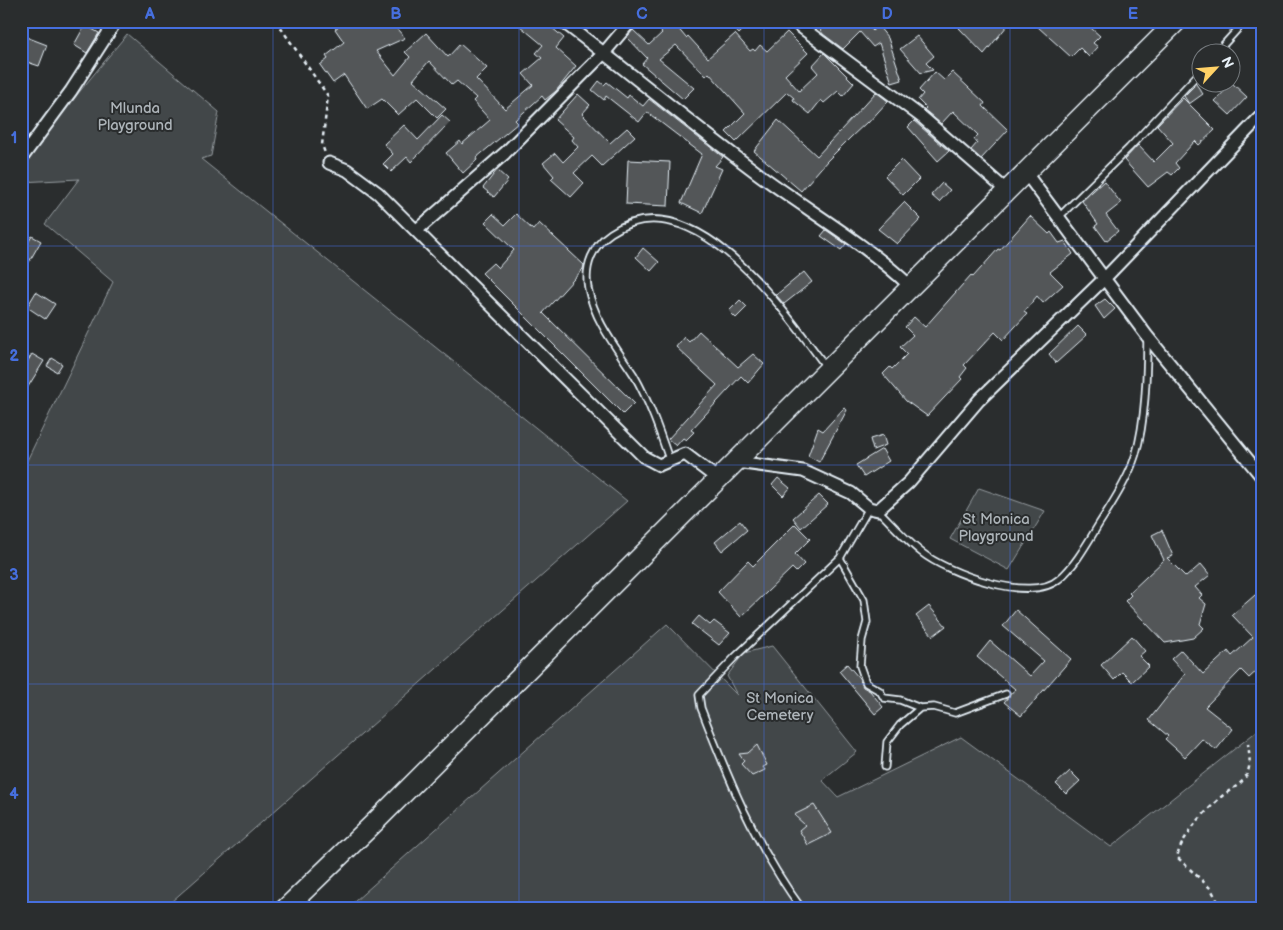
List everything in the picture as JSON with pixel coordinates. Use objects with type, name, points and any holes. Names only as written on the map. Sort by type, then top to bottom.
[{"type":"highway","points":[[285,909],[374,823],[1007,191],[1172,22]]},
{"type":"street","points":[[21,159],[71,90],[116,21]]},
{"type":"street","points":[[562,21],[754,171],[801,205],[856,240],[911,287]]},
{"type":"street","points":[[417,230],[505,152],[603,54],[631,21]]},
{"type":"street","points":[[794,21],[923,118],[1007,191]]},
{"type":"street","points":[[736,462],[803,471],[852,493],[874,509],[909,482],[979,400],[1104,279],[1262,115]]},
{"type":"street","points":[[329,163],[347,170],[378,193],[644,457],[659,465],[669,459],[685,454],[718,480]]},
{"type":"street","points":[[1025,172],[1147,336],[1262,478]]},
{"type":"lane","points":[[1226,42],[1245,21]]},
{"type":"lane","points":[[1059,217],[1129,148],[1190,83]]},
{"type":"lane","points":[[669,459],[644,394],[600,324],[588,288],[587,264],[599,241],[619,227],[636,220],[668,220],[704,236],[748,269],[785,312],[828,370]]},
{"type":"lane","points":[[802,909],[762,848],[734,793],[701,708],[699,695],[735,657],[840,558],[874,509],[922,553],[958,574],[1010,588],[1036,588],[1058,580],[1086,546],[1133,464],[1139,437],[1147,363],[1147,336]]},
{"type":"lane","points":[[840,558],[864,600],[867,622],[862,640],[860,666],[866,683],[880,691],[884,698],[900,700],[920,708],[934,707],[955,713],[1006,694]]},
{"type":"lane","points":[[885,767],[887,742],[900,725],[920,708]]},
{"type":"path","points":[[276,21],[328,96],[322,145],[329,163]]},
{"type":"path","points":[[1222,909],[1211,889],[1178,857],[1179,848],[1221,796],[1241,784],[1245,778],[1249,770],[1248,744]]},
{"type":"green space","name":"Mlunda Playground","points":[[127,34],[219,112],[211,156],[201,159],[627,501],[163,909],[21,909],[21,473],[113,282],[45,224],[79,179],[21,182],[21,163]]},
{"type":"green space","name":"St Monica Playground","points":[[979,488],[1045,511],[1009,570],[950,539]]},
{"type":"green space","name":"St Monica Cemetery","points":[[667,624],[737,695],[727,676],[744,653],[772,646],[857,752],[822,780],[838,797],[961,737],[1111,847],[1262,727],[1262,909],[346,909]]},
{"type":"building","points":[[346,21],[390,21],[405,38],[376,51],[395,75],[410,57],[405,52],[426,33],[448,57],[460,44],[487,68],[476,79],[505,109],[533,85],[523,74],[542,58],[536,53],[543,45],[514,21],[544,21],[564,38],[556,48],[576,66],[556,91],[545,100],[542,96],[515,120],[518,123],[476,158],[477,160],[463,173],[446,153],[460,141],[462,144],[490,120],[473,101],[476,98],[457,81],[452,85],[429,61],[413,80],[446,109],[437,118],[417,98],[398,115],[382,99],[367,109],[344,75],[333,83],[320,65],[328,59],[326,56],[344,42],[335,29]]},
{"type":"building","points":[[654,21],[672,21],[686,38],[688,36],[708,58],[735,34],[750,51],[753,49],[755,51],[760,45],[767,51],[787,32],[808,53],[785,75],[799,91],[818,73],[812,66],[824,53],[854,83],[843,96],[838,91],[824,103],[821,100],[810,114],[793,100],[794,98],[787,92],[736,142],[726,132],[745,113],[709,73],[706,76],[676,45],[659,59],[694,88],[683,99],[642,64],[647,58],[627,37],[633,30],[649,45],[662,33]]},
{"type":"building","points":[[727,21],[752,21],[739,34]]},
{"type":"building","points":[[814,21],[871,21],[867,25],[873,31],[872,21],[874,21],[888,38],[902,80],[892,83],[879,43],[873,47],[860,32],[843,49],[823,34]]},
{"type":"building","points":[[966,21],[1001,21],[1007,26],[984,54],[959,28]]},
{"type":"building","points":[[1043,21],[1083,21],[1100,36],[1093,43],[1098,47],[1089,57],[1080,48],[1071,57],[1038,27]]},
{"type":"building","points":[[85,25],[99,33],[87,53],[74,45]]},
{"type":"building","points":[[21,35],[47,45],[39,66],[21,60]]},
{"type":"building","points":[[917,36],[934,56],[926,63],[933,70],[921,73],[900,49]]},
{"type":"building","points":[[935,72],[944,80],[952,72],[985,103],[983,106],[1008,130],[981,159],[971,150],[977,143],[974,139],[978,135],[953,111],[941,124],[924,110],[926,108],[918,100],[923,94],[919,90]]},
{"type":"building","points":[[599,81],[604,85],[607,82],[627,98],[629,95],[643,106],[649,99],[723,157],[715,166],[722,169],[702,213],[681,203],[702,154],[647,112],[639,122],[606,96],[604,100],[592,90]]},
{"type":"building","points":[[1190,90],[1190,92],[1202,92],[1203,94],[1189,104],[1184,96]]},
{"type":"building","points":[[1240,90],[1247,97],[1230,115],[1215,101],[1224,92],[1240,92]]},
{"type":"building","points":[[876,92],[888,101],[868,123],[827,161],[801,191],[754,151],[778,120],[817,156]]},
{"type":"building","points":[[578,94],[590,105],[582,114],[610,143],[627,128],[635,136],[602,166],[592,156],[574,173],[584,183],[571,197],[551,179],[554,176],[543,163],[555,153],[563,162],[578,147],[572,140],[574,137],[555,120]]},
{"type":"building","points":[[1183,98],[1215,130],[1199,145],[1195,141],[1175,163],[1179,168],[1172,175],[1168,172],[1148,187],[1124,160],[1138,145],[1154,162],[1173,143],[1157,125]]},
{"type":"building","points":[[442,115],[450,122],[411,162],[407,157],[391,172],[383,164],[393,154],[384,144],[404,125],[418,140]]},
{"type":"building","points":[[914,121],[949,151],[938,161],[908,127]]},
{"type":"building","points":[[628,160],[670,162],[668,206],[626,204]]},
{"type":"building","points":[[901,160],[919,179],[903,195],[885,176]]},
{"type":"building","points":[[497,170],[508,180],[494,197],[483,188]]},
{"type":"building","points":[[1104,181],[1121,203],[1106,215],[1118,231],[1106,241],[1095,226],[1098,224],[1082,201]]},
{"type":"building","points":[[942,183],[950,190],[939,202],[931,195]]},
{"type":"building","points":[[904,202],[921,219],[897,244],[878,229]]},
{"type":"building","points":[[493,214],[505,225],[516,214],[533,230],[539,223],[584,265],[583,269],[543,313],[634,403],[623,414],[482,273],[493,263],[498,268],[514,250],[485,222]]},
{"type":"building","points":[[1030,216],[1049,234],[1051,232],[1059,243],[1065,241],[1073,254],[1050,272],[1063,285],[1043,303],[1037,296],[1024,312],[1027,314],[1003,340],[995,332],[964,365],[967,368],[960,377],[962,379],[927,416],[906,401],[883,374],[890,367],[892,369],[907,354],[900,347],[913,335],[905,327],[914,317],[925,327],[971,275],[973,277],[998,249],[1000,250]]},
{"type":"building","points":[[826,230],[846,244],[841,250],[821,236]]},
{"type":"building","points":[[32,236],[41,241],[21,276],[21,254]]},
{"type":"building","points":[[643,248],[659,262],[651,271],[636,257]]},
{"type":"building","points":[[804,272],[812,282],[784,304],[776,295]]},
{"type":"building","points":[[36,292],[55,304],[45,319],[27,307]]},
{"type":"building","points":[[1105,299],[1115,309],[1104,319],[1095,306]]},
{"type":"building","points":[[740,300],[747,307],[736,318],[729,311]]},
{"type":"building","points":[[1078,326],[1087,335],[1056,363],[1049,354]]},
{"type":"building","points":[[699,331],[738,367],[753,354],[764,364],[748,383],[741,376],[691,430],[694,432],[686,440],[683,438],[676,446],[668,439],[717,385],[676,347],[684,337],[689,342]]},
{"type":"building","points":[[32,354],[44,361],[21,398],[21,372]]},
{"type":"building","points":[[52,358],[62,364],[57,372],[47,366]]},
{"type":"building","points":[[844,408],[847,410],[819,462],[808,456],[818,428],[823,431]]},
{"type":"building","points":[[883,435],[886,445],[873,450],[870,439]]},
{"type":"building","points":[[882,449],[889,461],[864,477],[856,465]]},
{"type":"building","points":[[778,478],[790,488],[783,496],[772,485]]},
{"type":"building","points":[[819,495],[828,504],[801,528],[793,518]]},
{"type":"building","points":[[740,521],[747,530],[722,551],[715,542]]},
{"type":"building","points":[[795,524],[810,539],[795,554],[804,564],[796,572],[792,568],[741,617],[718,592],[748,561],[753,566]]},
{"type":"building","points":[[1162,530],[1173,556],[1167,558],[1186,577],[1201,564],[1210,575],[1195,587],[1202,595],[1199,598],[1206,604],[1200,624],[1204,628],[1193,638],[1165,643],[1125,601],[1131,595],[1129,593],[1164,560],[1152,535]]},
{"type":"building","points":[[1262,589],[1262,666],[1249,678],[1241,670],[1205,707],[1233,729],[1216,750],[1202,739],[1185,757],[1165,739],[1168,736],[1149,720],[1185,674],[1171,659],[1181,650],[1203,674],[1228,651],[1232,656],[1253,637],[1232,615]]},
{"type":"building","points":[[929,606],[946,626],[933,636],[916,616]]},
{"type":"building","points":[[1016,610],[1071,659],[1021,716],[1004,702],[1015,689],[977,657],[990,641],[1030,676],[1044,661],[1003,626]]},
{"type":"building","points":[[699,616],[710,625],[714,621],[730,633],[719,645],[692,624]]},
{"type":"building","points":[[1132,636],[1145,651],[1139,656],[1149,666],[1132,682],[1122,672],[1114,680],[1101,665]]},
{"type":"building","points":[[847,664],[859,678],[863,687],[870,691],[883,707],[875,714],[839,671]]},
{"type":"building","points":[[757,745],[767,765],[763,767],[765,770],[752,776],[741,764],[744,761],[739,754],[748,753]]},
{"type":"building","points":[[1070,771],[1080,781],[1066,794],[1056,784]]},
{"type":"building","points":[[814,805],[832,833],[808,845],[799,830],[805,825],[794,815]]}]
